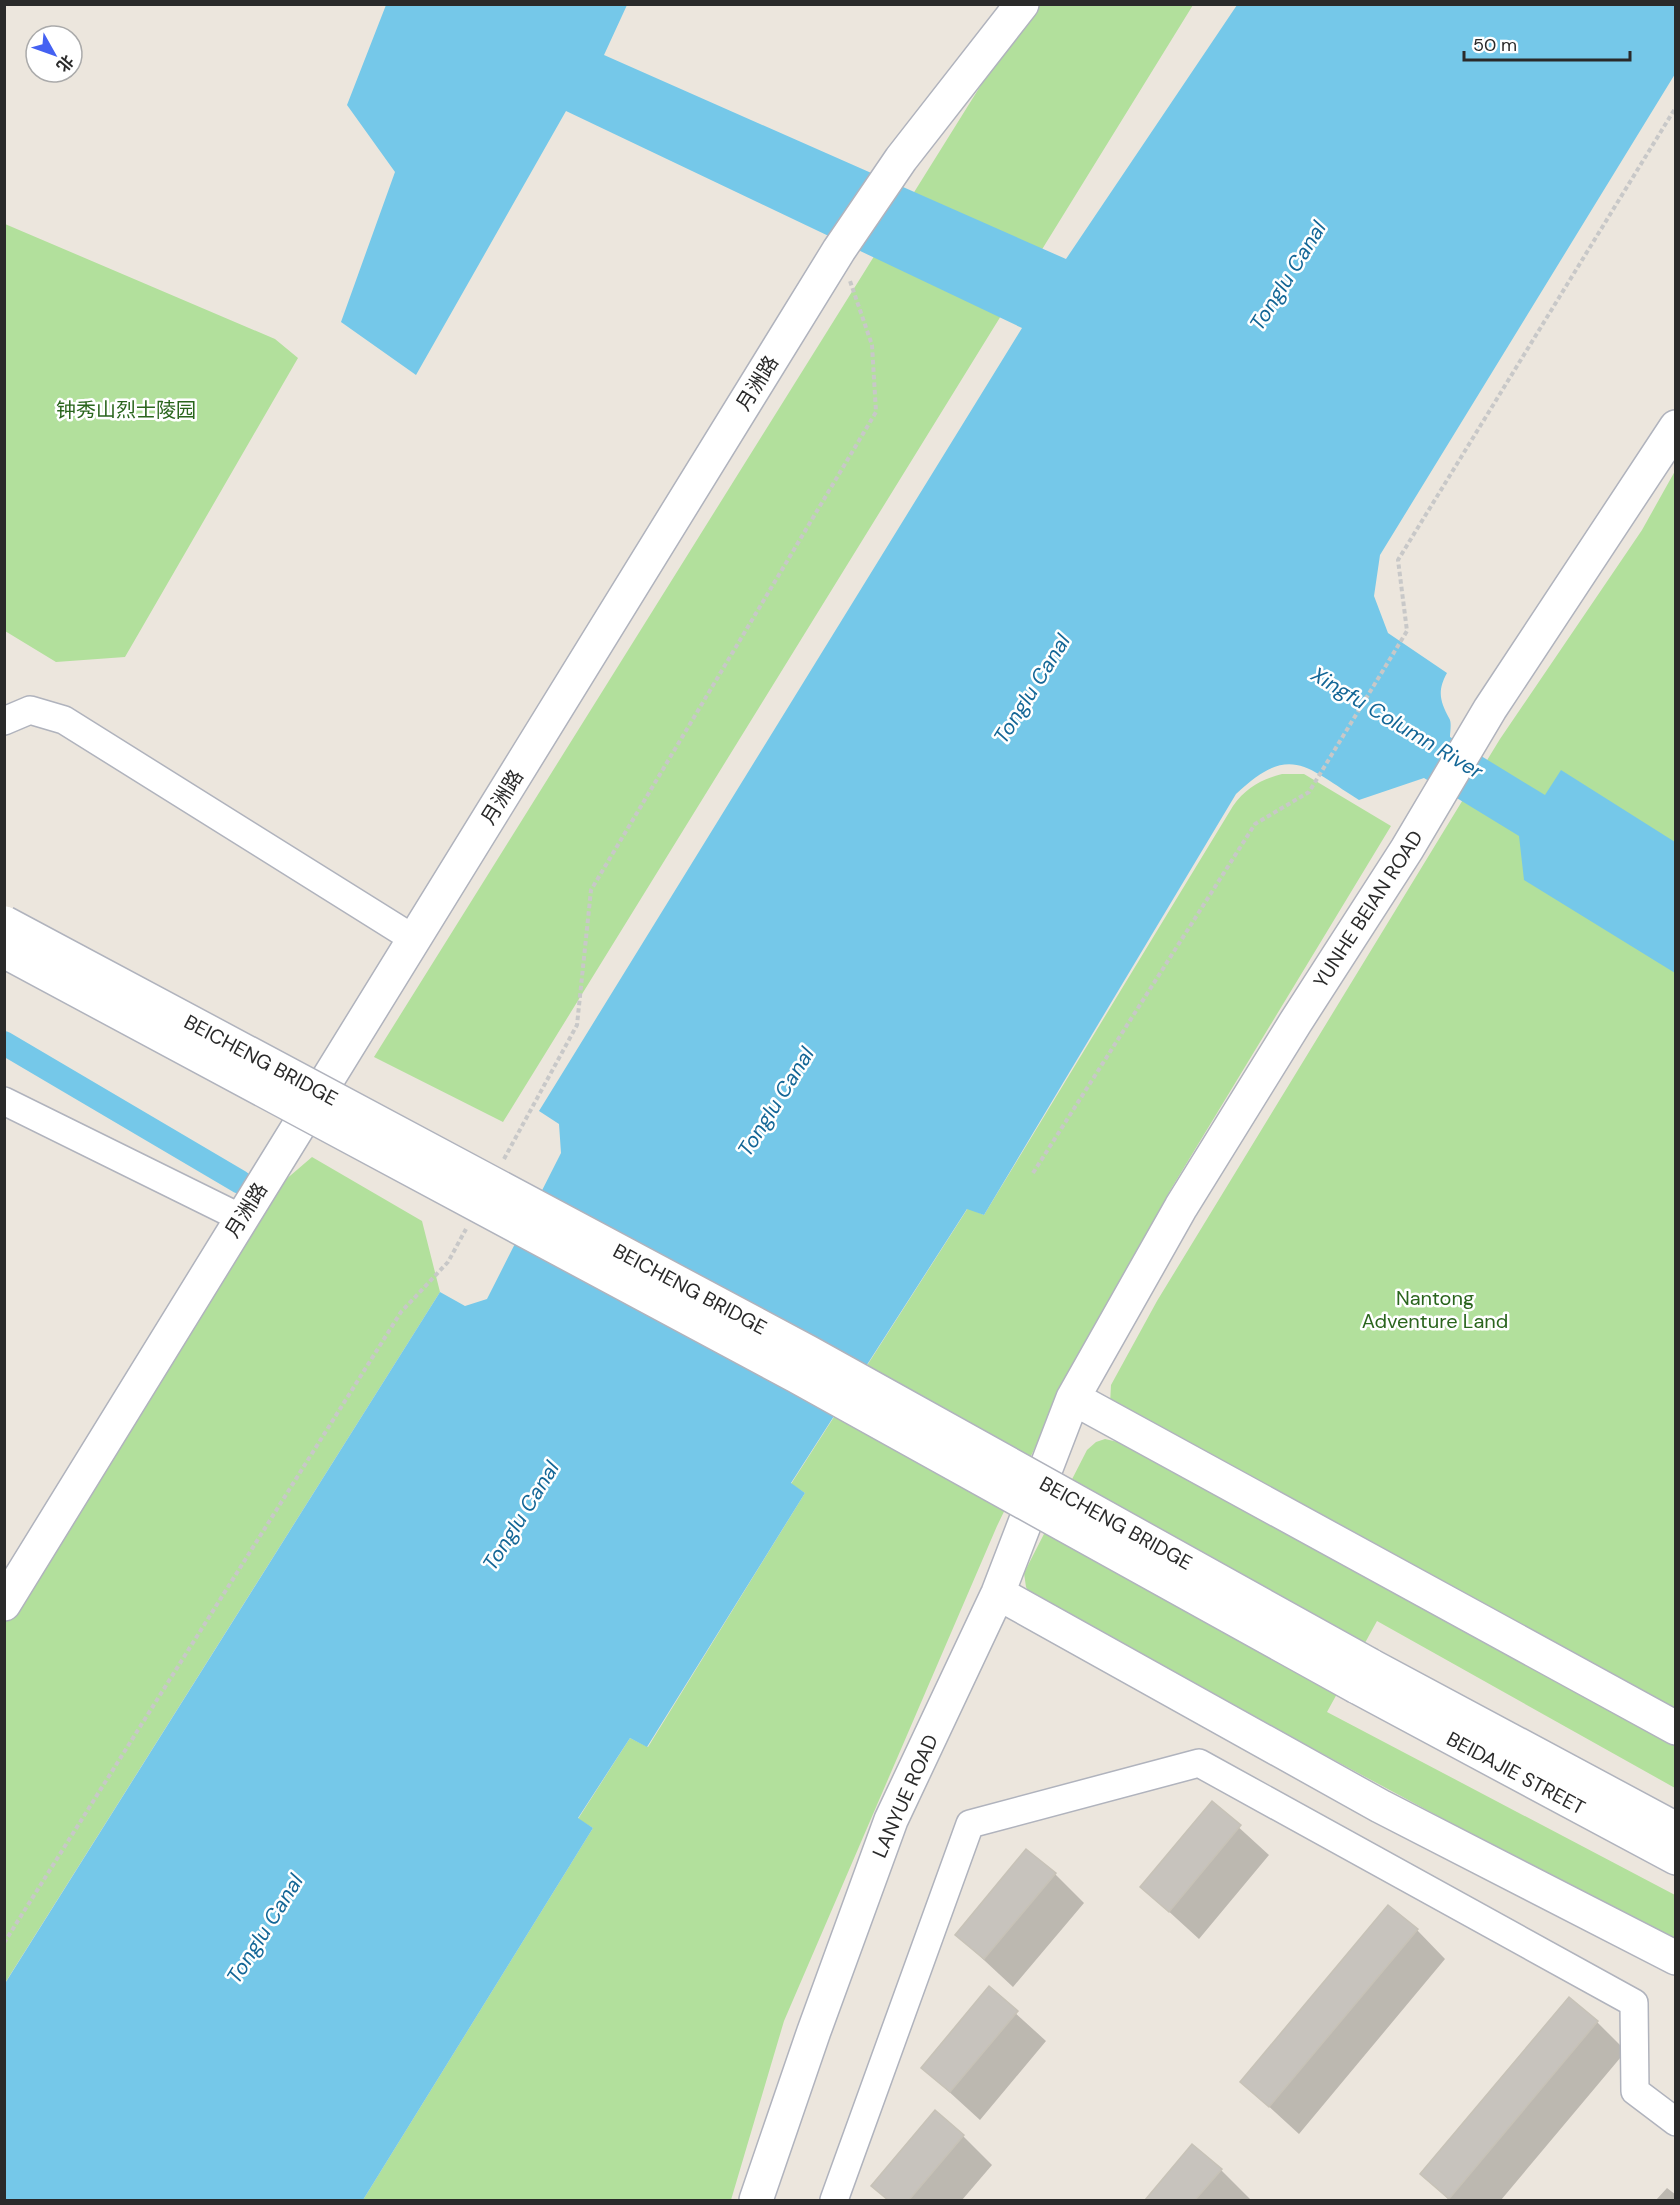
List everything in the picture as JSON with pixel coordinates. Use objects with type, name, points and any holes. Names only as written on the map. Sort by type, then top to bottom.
[{"type":"main road","name":"月洲路","points":[[4,1604],[840,250],[901,159],[1022,4]]},
{"type":"main road","name":"YUNHE BEIAN ROAD","points":[[1073,1398],[1193,1188],[1407,849],[1490,709],[1676,427]]},
{"type":"main road","name":"BEICHENG BRIDGE","points":[[5,923],[808,1352],[1363,1676]]},
{"type":"main road","name":"BEICHENG BRIDGE","points":[[4,951],[796,1376],[1363,1676]]},
{"type":"main road","name":"LANYUE ROAD","points":[[756,2200],[814,2031],[891,1820],[998,1593],[1073,1398]]},
{"type":"main road","points":[[1073,1398],[1676,1728]]},
{"type":"main road","points":[[998,1593],[1380,1806],[1676,1958]]},
{"type":"main road","name":"BEIDAJIE STREET","points":[[1363,1676],[1676,1829]]},
{"type":"main road","name":"BEIDAJIE STREET","points":[[1363,1676],[1676,1858]]},
{"type":"street","points":[[4,721],[30,710],[64,720],[414,939]]},
{"type":"street","points":[[4,1101],[242,1218]]},
{"type":"street","points":[[834,2200],[970,1824],[1199,1763],[1634,2003],[1635,2091],[1676,2122]]},
{"type":"path","points":[[1034,1173],[1255,824],[1309,792],[1407,631],[1398,560],[1676,107]]},
{"type":"path","points":[[499,1169],[577,1025],[591,890],[876,412],[872,345],[840,250]]},
{"type":"path","points":[[4,1943],[401,1312],[448,1262],[471,1221]]},
{"type":"green space","points":[[1031,5],[1193,5],[503,1122],[374,1057]]},
{"type":"green space","name":"钟秀山烈士陵园","points":[[5,224],[275,339],[298,358],[125,657],[56,662],[5,631]]},
{"type":"green space","name":"Nantong Adventure Land","points":[[1675,471],[1675,1719],[1110,1404],[1111,1385],[1157,1301],[1500,739],[1642,530]]},
{"type":"green space","points":[[1282,774],[1304,774],[1391,826],[1171,1189],[1062,1392],[997,1526],[784,2021],[731,2200],[363,2200],[593,1828],[578,1819],[630,1738],[648,1747],[805,1493],[791,1484],[968,1208],[984,1215],[1233,806],[1254,786]]},
{"type":"green space","points":[[312,1157],[422,1221],[440,1292],[5,1983],[4,1604],[241,1218]]},
{"type":"green space","points":[[1105,1439],[1118,1442],[1675,1744],[1675,1788],[1377,1621],[1327,1712],[1675,1895],[1675,1944],[1032,1597],[1026,1587],[1024,1573],[1087,1450],[1096,1442]]},
{"type":"water","points":[[386,5],[627,5],[604,55],[1066,259],[1237,5],[1675,5],[1675,74],[1380,555],[1374,596],[1388,633],[1447,673],[1442,685],[1441,696],[1450,722],[1450,737],[1545,795],[1561,770],[1675,842],[1675,973],[1524,880],[1519,836],[1424,778],[1359,800],[1325,778],[1298,765],[1284,765],[1270,769],[1255,778],[1236,794],[984,1215],[967,1209],[791,1483],[805,1493],[647,1747],[630,1738],[578,1818],[593,1828],[363,2200],[5,2200],[4,1985],[440,1292],[465,1306],[487,1299],[561,1153],[559,1124],[539,1111],[1022,328],[566,111],[416,375],[341,322],[395,172],[347,105]]},
{"type":"building","points":[[1212,1801],[1241,1825],[1169,1912],[1140,1887]]},
{"type":"building","points":[[1026,1849],[1056,1873],[984,1959],[955,1935]]},
{"type":"building","points":[[1388,1905],[1418,1929],[1269,2107],[1240,2082]]},
{"type":"building","points":[[989,1986],[1018,2011],[950,2092],[921,2068]]},
{"type":"building","points":[[1569,1997],[1598,2021],[1449,2199],[1420,2174]]},
{"type":"building","points":[[935,2110],[964,2135],[909,2200],[888,2200],[871,2186]]},
{"type":"building","points":[[1192,2144],[1222,2169],[1195,2200],[1145,2200]]},
{"type":"waterway","points":[[4,1043],[240,1182]]},
{"type":"water label","name":"Tonglu Canal","points":[[1288,276]]},
{"type":"water label","name":"Tonglu Canal","points":[[1032,689]]},
{"type":"water label","name":"Xingfu Column River","points":[[1397,723]]},
{"type":"water label","name":"Tonglu Canal","points":[[776,1102]]},
{"type":"water label","name":"Tonglu Canal","points":[[521,1516]]},
{"type":"water label","name":"Tonglu Canal","points":[[265,1929]]}]
